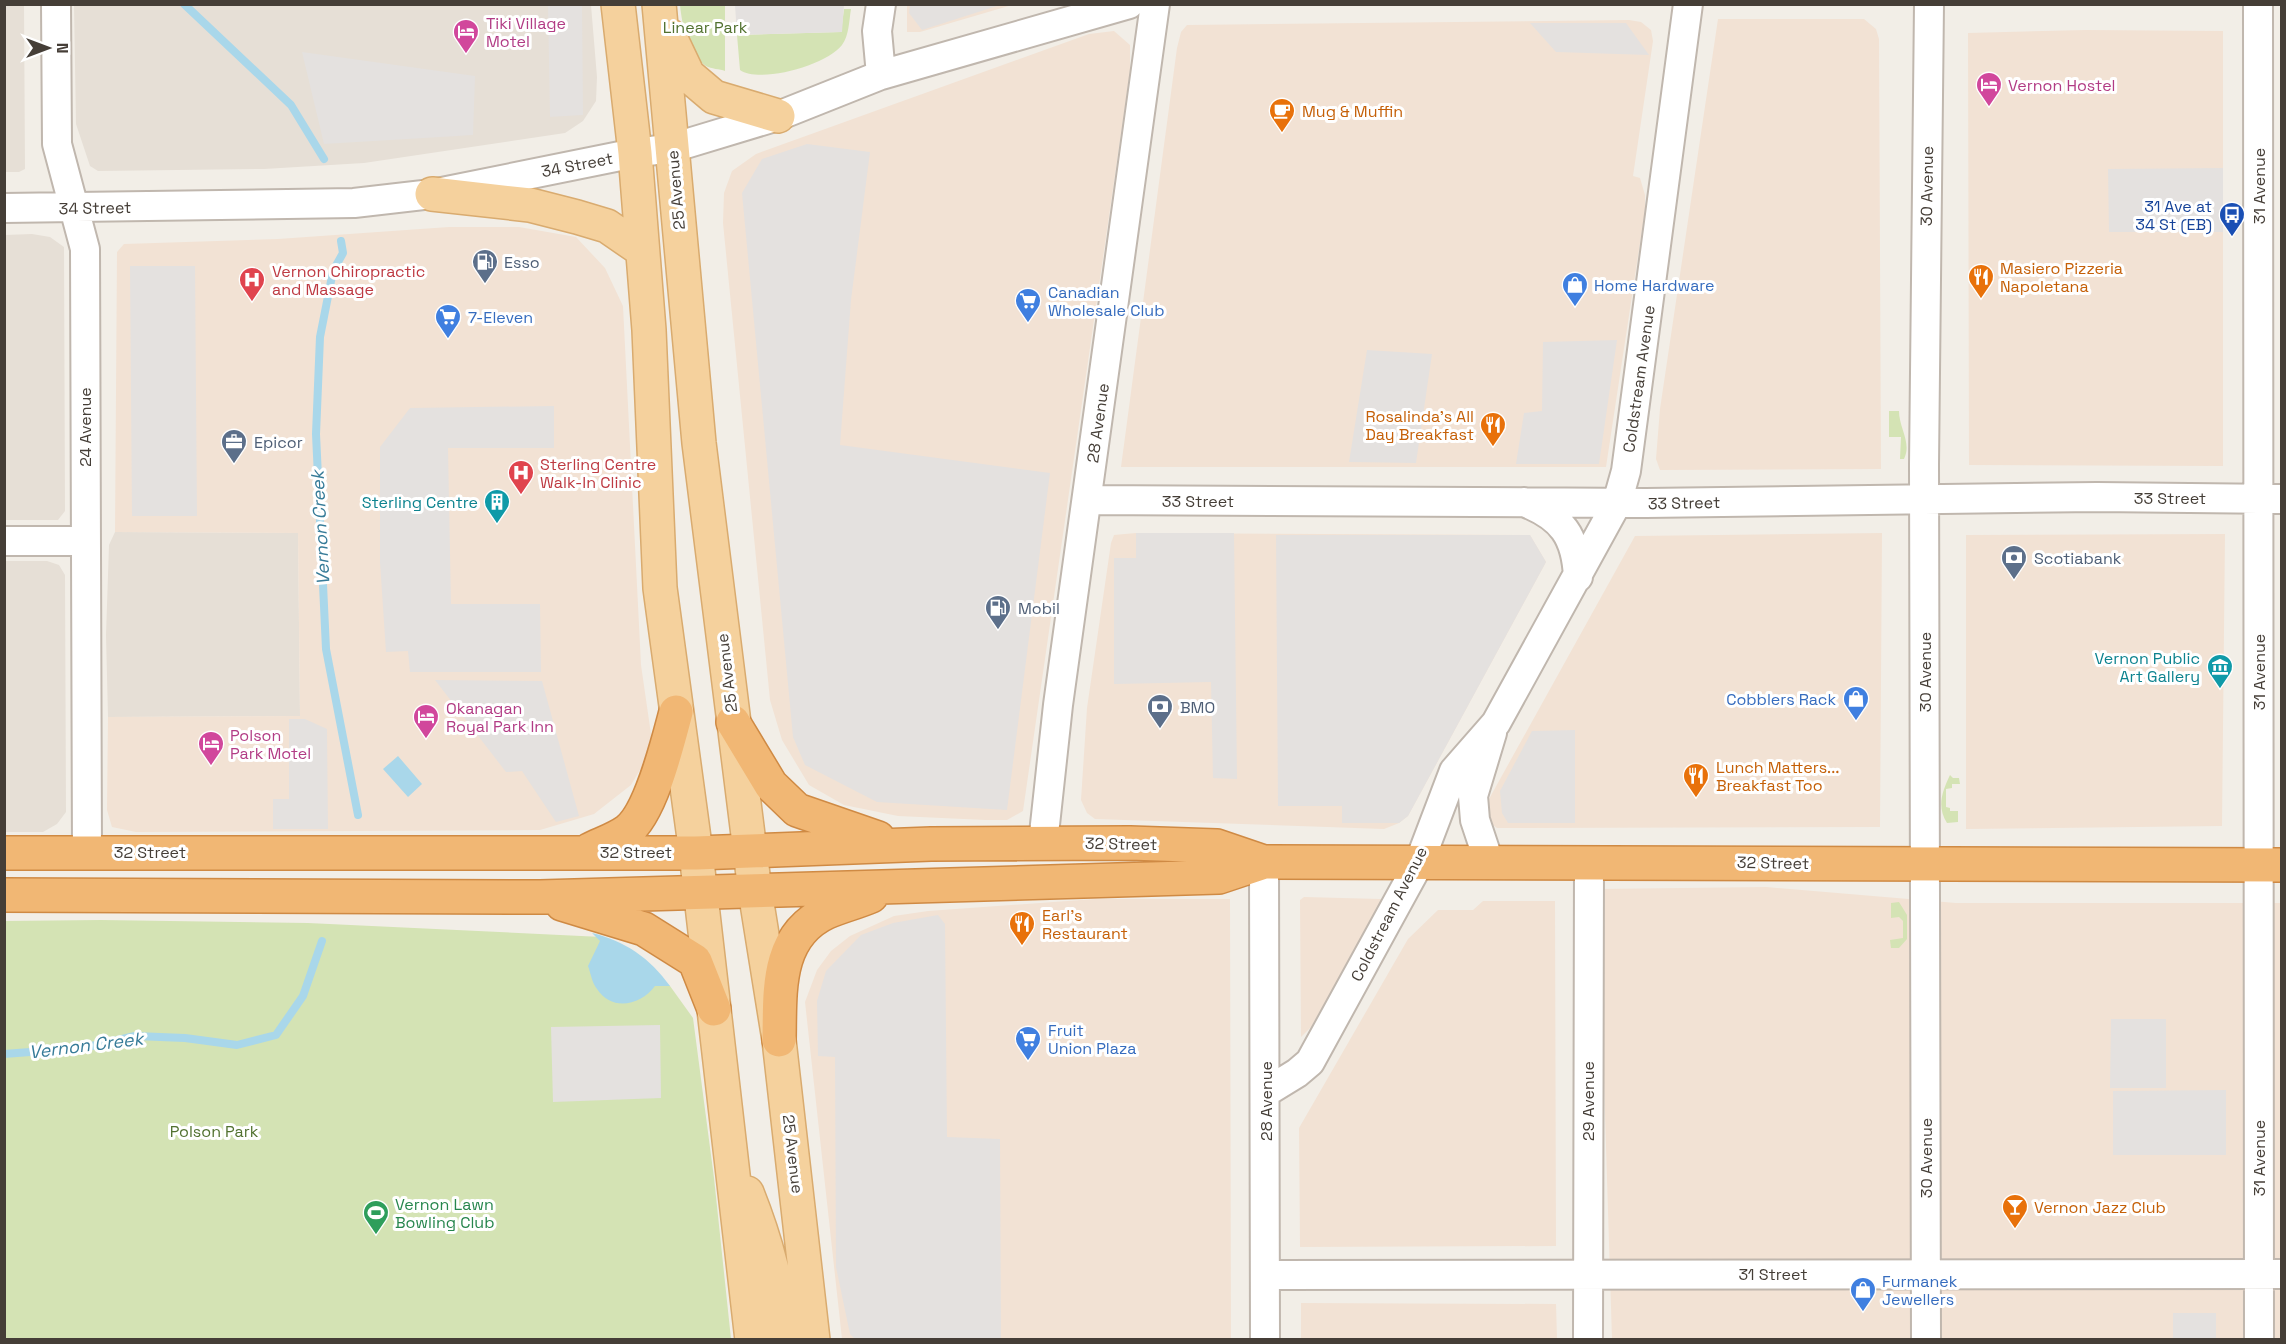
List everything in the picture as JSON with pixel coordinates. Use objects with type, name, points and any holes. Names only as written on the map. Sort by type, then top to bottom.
[{"type":"highway","points":[[585,852],[628,831],[648,800],[660,770],[676,712]]},
{"type":"highway","points":[[733,723],[771,786],[797,810],[903,845]]},
{"type":"highway","name":"32 Street","points":[[4,853],[696,853],[903,845],[1043,843],[1216,846],[1264,862],[2270,865]]},
{"type":"highway","name":"32 Street","points":[[4,895],[540,897],[1219,877],[1264,862]]},
{"type":"highway","points":[[779,1040],[781,977],[790,944],[804,928],[825,913],[901,886]]},
{"type":"highway","points":[[540,897],[644,928],[695,961],[714,1009]]},
{"type":"main road","points":[[618,4],[635,153],[650,341],[660,588],[696,853],[752,1340]]},
{"type":"main road","points":[[660,11],[688,75],[714,97],[778,116]]},
{"type":"main road","name":"25 Avenue","points":[[660,11],[699,443],[755,891],[779,1040],[808,1337]]},
{"type":"main road","points":[[432,194],[530,205],[558,212],[607,226],[642,250]]},
{"type":"main road","points":[[732,1155],[762,1231],[777,1282],[808,1337]]},
{"type":"main road","points":[[727,1340],[731,1335],[746,1293]]},
{"type":"street","name":"24 Avenue","points":[[56,4],[57,144],[85,249],[84,541],[87,853]]},
{"type":"street","points":[[881,4],[877,31],[881,75]]},
{"type":"street","name":"34 Street","points":[[4,208],[354,203],[432,194],[635,153],[672,148],[778,116],[881,75],[1129,4]]},
{"type":"street","name":"28 Avenue","points":[[1043,843],[1058,705],[1155,4]]},
{"type":"street","name":"Coldstream Avenue","points":[[1489,862],[1475,820],[1473,796],[1496,723],[1617,503],[1626,471],[1688,4]]},
{"type":"street","name":"30 Avenue","points":[[1926,1340],[1924,500],[1929,4]]},
{"type":"street","name":"31 Avenue","points":[[2258,4],[2271,498],[2270,1274],[2259,1340]]},
{"type":"street","name":"33 Street","points":[[1088,500],[1617,503],[2271,498]]},
{"type":"street","points":[[1524,502],[1548,512],[1564,531],[1577,552],[1578,577]]},
{"type":"street","points":[[4,541],[84,541]]},
{"type":"street","name":"Coldstream Avenue","points":[[1266,1092],[1310,1062],[1419,862],[1454,771],[1496,723]]},
{"type":"street","name":"28 Avenue","points":[[1264,862],[1265,1340]]},
{"type":"street","name":"29 Avenue","points":[[1588,862],[1588,1340]]},
{"type":"street","name":"31 Street","points":[[1265,1275],[2270,1274]]},
{"type":"shaded area","points":[[910,4],[1000,5],[922,30],[909,13]]},
{"type":"shaded area","points":[[4,5],[24,5],[25,169],[19,172],[5,172]]},
{"type":"shaded area","points":[[74,5],[591,5],[597,77],[596,101],[583,121],[565,133],[364,163],[264,169],[98,171],[90,166],[76,124]]},
{"type":"shaded area","points":[[548,5],[582,5],[583,115],[550,117]]},
{"type":"shaded area","points":[[735,5],[844,5],[842,32],[737,35]]},
{"type":"shaded area","points":[[907,5],[1012,5],[920,32],[907,32]]},
{"type":"shaded area","points":[[1718,19],[1864,19],[1876,29],[1879,39],[1881,469],[1660,470],[1656,459],[1660,409]]},
{"type":"shaded area","points":[[1629,20],[1641,22],[1651,30],[1653,41],[1633,176],[1640,178],[1645,195],[1645,210],[1606,467],[1121,467],[1177,48],[1181,32],[1187,25]]},
{"type":"shaded area","points":[[1530,23],[1626,23],[1649,55],[1556,52]]},
{"type":"shaded area","points":[[2086,30],[2223,31],[2223,466],[1969,465],[1968,33]]},
{"type":"shaded area","points":[[1114,31],[1130,45],[1130,71],[1023,811],[1007,820],[986,820],[898,816],[844,805],[809,785],[782,740],[770,700],[723,223],[724,193],[732,171],[756,154],[1089,34]]},
{"type":"shaded area","points":[[302,52],[475,76],[473,135],[324,144]]},
{"type":"shaded area","points":[[807,144],[870,152],[851,300],[840,445],[1050,473],[1007,810],[877,802],[805,765],[793,737],[742,193],[762,159]]},
{"type":"shaded area","points":[[2223,168],[2223,232],[2109,232],[2108,169]]},
{"type":"shaded area","points":[[449,227],[519,227],[576,237],[605,268],[623,306],[641,665],[653,748],[631,785],[594,814],[540,830],[136,832],[112,827],[107,810],[108,717],[300,716],[298,533],[115,532],[117,252],[124,244],[278,239]]},
{"type":"shaded area","points":[[32,234],[50,237],[64,247],[65,511],[58,520],[5,520],[5,235]]},
{"type":"shaded area","points":[[130,266],[195,266],[197,516],[132,516]]},
{"type":"shaded area","points":[[1617,340],[1599,464],[1516,464],[1524,413],[1542,411],[1543,342]]},
{"type":"shaded area","points":[[1367,350],[1432,354],[1416,463],[1349,462]]},
{"type":"shaded area","points":[[554,406],[554,448],[448,448],[451,604],[540,604],[541,672],[410,672],[408,651],[386,652],[380,562],[380,447],[410,408]]},
{"type":"shaded area","points":[[115,532],[298,533],[300,716],[108,717],[106,635],[109,545]]},
{"type":"shaded area","points":[[1136,533],[1530,535],[1546,562],[1408,816],[1399,823],[1384,829],[1095,819],[1087,813],[1081,800],[1087,708],[1111,543],[1114,535]]},
{"type":"shaded area","points":[[1136,533],[1234,533],[1237,779],[1213,778],[1211,682],[1114,684],[1114,558],[1136,558]]},
{"type":"shaded area","points":[[1882,533],[1880,827],[1497,828],[1490,823],[1486,807],[1489,799],[1635,536]]},
{"type":"shaded area","points":[[2225,534],[2222,826],[1966,829],[1966,535]]},
{"type":"shaded area","points":[[1276,535],[1530,535],[1546,562],[1408,816],[1399,823],[1342,823],[1342,806],[1278,806]]},
{"type":"shaded area","points":[[5,561],[47,561],[59,565],[65,575],[66,812],[57,824],[43,832],[5,832]]},
{"type":"shaded area","points":[[435,680],[542,681],[579,816],[556,822],[522,771],[506,772]]},
{"type":"shaded area","points":[[289,719],[305,719],[327,729],[328,829],[273,829],[273,799],[289,799]]},
{"type":"shaded area","points":[[1575,730],[1575,823],[1508,823],[1502,813],[1500,791],[1532,731]]},
{"type":"shaded area","points":[[1766,887],[1956,903],[2281,903],[2281,1339],[1612,1339],[1598,889]]},
{"type":"shaded area","points":[[1304,897],[1381,899],[1380,906],[1311,1027],[1301,1037],[1300,900]]},
{"type":"shaded area","points":[[1095,899],[1230,899],[1231,1339],[842,1339],[805,1002],[817,970],[831,951],[850,936],[894,916],[928,911]]},
{"type":"shaded area","points":[[1483,901],[1555,901],[1556,1246],[1300,1247],[1299,1128],[1408,939],[1438,910],[1473,910]]},
{"type":"shaded area","points":[[938,915],[945,924],[947,1137],[1000,1139],[1001,1339],[855,1339],[850,1334],[836,1267],[835,1057],[818,1056],[817,1001],[826,971],[861,935],[893,923]]},
{"type":"shaded area","points":[[2111,1019],[2166,1019],[2166,1088],[2110,1088]]},
{"type":"shaded area","points":[[660,1025],[661,1098],[553,1102],[551,1027]]},
{"type":"shaded area","points":[[2226,1090],[2226,1155],[2113,1155],[2113,1091]]},
{"type":"shaded area","points":[[1301,1303],[1556,1304],[1557,1339],[1301,1339]]},
{"type":"shaded area","points":[[2173,1313],[2216,1313],[2216,1339],[2173,1339]]},
{"type":"green space","name":"Linear Park","points":[[680,5],[725,5],[725,71],[706,66],[690,47],[684,30]]},
{"type":"green space","points":[[844,9],[851,9],[846,37],[842,45],[823,59],[777,74],[750,74],[740,70],[737,35],[841,32]]},
{"type":"green space","points":[[1889,411],[1899,411],[1907,447],[1904,459],[1900,459],[1901,437],[1889,437]]},
{"type":"green space","points":[[1950,775],[1953,778],[1959,778],[1960,784],[1952,784],[1952,788],[1946,789],[1946,807],[1950,808],[1950,811],[1958,811],[1958,822],[1947,823],[1941,804]]},
{"type":"green space","points":[[1899,902],[1907,915],[1907,939],[1899,948],[1891,948],[1890,940],[1903,938],[1903,921],[1899,917],[1891,918],[1891,903]]},
{"type":"green space","name":"Polson Park","points":[[4,921],[308,923],[602,937],[670,986],[693,1018],[714,1178],[731,1339],[5,1339]]},
{"type":"water","points":[[398,756],[422,784],[408,797],[383,769]]},
{"type":"water","points":[[592,933],[604,936],[636,952],[654,967],[670,986],[655,986],[642,998],[626,1003],[610,1001],[597,989],[588,966],[600,941]]},
{"type":"waterway","name":"Vernon Creek","points":[[184,4],[291,105],[324,159]]},
{"type":"waterway","name":"Vernon Creek","points":[[341,241],[343,253],[333,271],[320,337],[316,434],[326,649],[358,815]]},
{"type":"waterway","name":"Vernon Creek","points":[[4,1054],[83,1048],[135,1036],[185,1038],[237,1045],[276,1035],[303,996],[322,941]]},
{"type":"place","name":"Tiki Village Motel","points":[[466,55]]},
{"type":"place","name":"Vernon Hostel","points":[[1989,108]]},
{"type":"place","name":"Mug & Muffin","points":[[1282,134]]},
{"type":"place","name":"31 Ave at 34 St (EB)","points":[[2232,238]]},
{"type":"place","name":"Esso","points":[[485,285]]},
{"type":"place","name":"Masiero Pizzeria Napoletana","points":[[1981,300]]},
{"type":"place","name":"Vernon Chiropractic and Massage","points":[[252,303]]},
{"type":"place","name":"Home Hardware","points":[[1575,308]]},
{"type":"place","name":"Canadian Wholesale Club","points":[[1028,324]]},
{"type":"place","name":"7-Eleven","points":[[448,340]]},
{"type":"place","name":"Rosalinda's All Day Breakfast","points":[[1493,448]]},
{"type":"place","name":"Epicor","points":[[234,465]]},
{"type":"place","name":"Sterling Centre Walk-In Clinic","points":[[521,496]]},
{"type":"place","name":"Sterling Centre","points":[[497,525]]},
{"type":"place","name":"Scotiabank","points":[[2014,581]]},
{"type":"place","name":"Mobil","points":[[998,631]]},
{"type":"place","name":"Vernon Public Art Gallery","points":[[2220,690]]},
{"type":"place","name":"Cobblers Rack","points":[[1856,722]]},
{"type":"place","name":"BMO","points":[[1160,730]]},
{"type":"place","name":"Okanagan Royal Park Inn","points":[[426,740]]},
{"type":"place","name":"Polson Park Motel","points":[[211,767]]},
{"type":"place","name":"Lunch Matters... Breakfast Too","points":[[1696,799]]},
{"type":"place","name":"Earl's Restaurant","points":[[1022,947]]},
{"type":"place","name":"Fruit Union Plaza","points":[[1028,1062]]},
{"type":"place","name":"Vernon Jazz Club","points":[[2015,1230]]},
{"type":"place","name":"Vernon Lawn Bowling Club","points":[[376,1236]]},
{"type":"place","name":"Furmanek Jewellers","points":[[1863,1313]]}]
